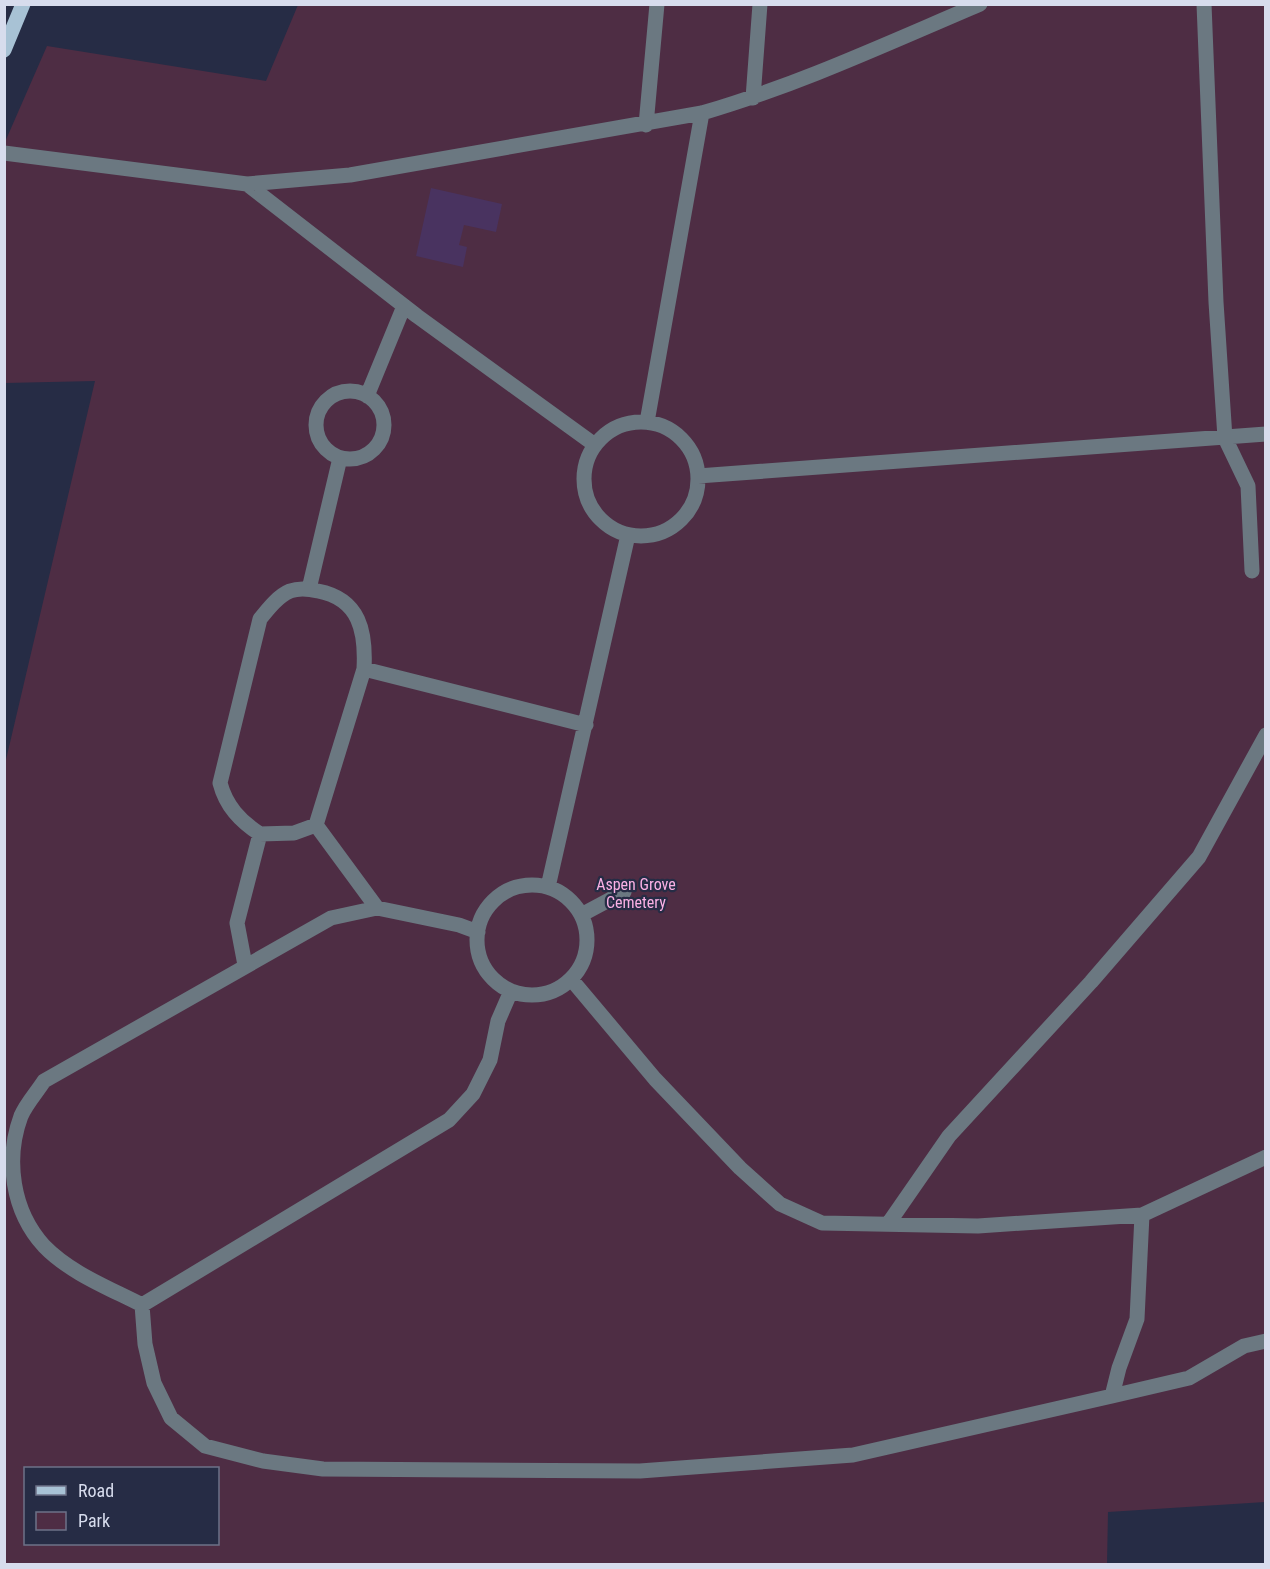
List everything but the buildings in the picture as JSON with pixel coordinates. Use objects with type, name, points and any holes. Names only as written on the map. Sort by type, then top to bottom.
[{"type":"main road","points":[[4,50],[23,4]]},
{"type":"lane","points":[[646,124],[657,4]]},
{"type":"lane","points":[[753,98],[760,4]]},
{"type":"lane","points":[[4,153],[247,184],[351,175],[702,113],[753,98],[833,68],[980,4]]},
{"type":"lane","points":[[1204,4],[1216,302],[1226,438],[1248,486],[1252,571]]},
{"type":"lane","points":[[648,422],[702,113]]},
{"type":"lane","points":[[247,184],[404,306],[595,445]]},
{"type":"lane","points":[[367,396],[404,306]]},
{"type":"lane","points":[[351,391],[367,396],[380,408],[384,419],[381,440],[366,456],[356,459],[340,458],[326,449],[320,441],[316,418],[321,407],[339,393],[351,391]]},
{"type":"lane","points":[[648,422],[664,426],[680,436],[692,452],[698,476],[698,489],[692,506],[681,521],[665,532],[647,537],[628,535],[611,528],[597,516],[587,500],[584,482],[586,462],[595,445],[609,432],[626,423],[648,422]]},
{"type":"lane","points":[[698,476],[1266,435]]},
{"type":"lane","points":[[309,589],[340,458]]},
{"type":"lane","points":[[548,887],[628,535]]},
{"type":"lane","points":[[309,589],[333,593],[349,606],[361,623],[365,644],[364,669],[316,825],[294,833],[260,834],[237,816],[225,800],[220,783],[260,619],[277,600],[291,590],[309,589]]},
{"type":"lane","points":[[364,669],[586,725]]},
{"type":"lane","points":[[888,1224],[949,1136],[1091,982],[1199,857],[1266,735]]},
{"type":"lane","points":[[316,825],[376,908]]},
{"type":"lane","points":[[245,965],[237,923],[260,834]]},
{"type":"lane","points":[[529,885],[548,887],[565,895],[581,915],[588,942],[584,959],[571,979],[562,987],[546,994],[528,995],[511,992],[496,982],[485,968],[478,950],[478,932],[484,914],[495,899],[511,889],[529,885]]},
{"type":"lane","points":[[581,915],[624,892]]},
{"type":"lane","points":[[142,1305],[79,1273],[44,1246],[24,1216],[12,1182],[13,1149],[21,1114],[44,1081],[331,918],[376,908],[459,925],[478,932]]},
{"type":"lane","points":[[571,979],[663,1087],[740,1168],[780,1204],[822,1223],[978,1226],[1142,1215],[1266,1157]]},
{"type":"lane","points":[[142,1305],[448,1120],[473,1094],[490,1060],[498,1021],[511,992]]},
{"type":"lane","points":[[1112,1396],[1119,1368],[1137,1319],[1142,1215]]},
{"type":"lane","points":[[142,1305],[145,1344],[154,1383],[171,1418],[205,1446],[263,1461],[322,1469],[640,1472],[853,1455],[1189,1378],[1244,1346],[1266,1341]]},
{"type":"green space","name":"Aspen Grove Cemetery","points":[[298,5],[1265,5],[1265,1502],[1108,1512],[1107,1564],[5,1564],[5,764],[95,381],[5,383],[5,142],[47,46],[266,81]]}]
